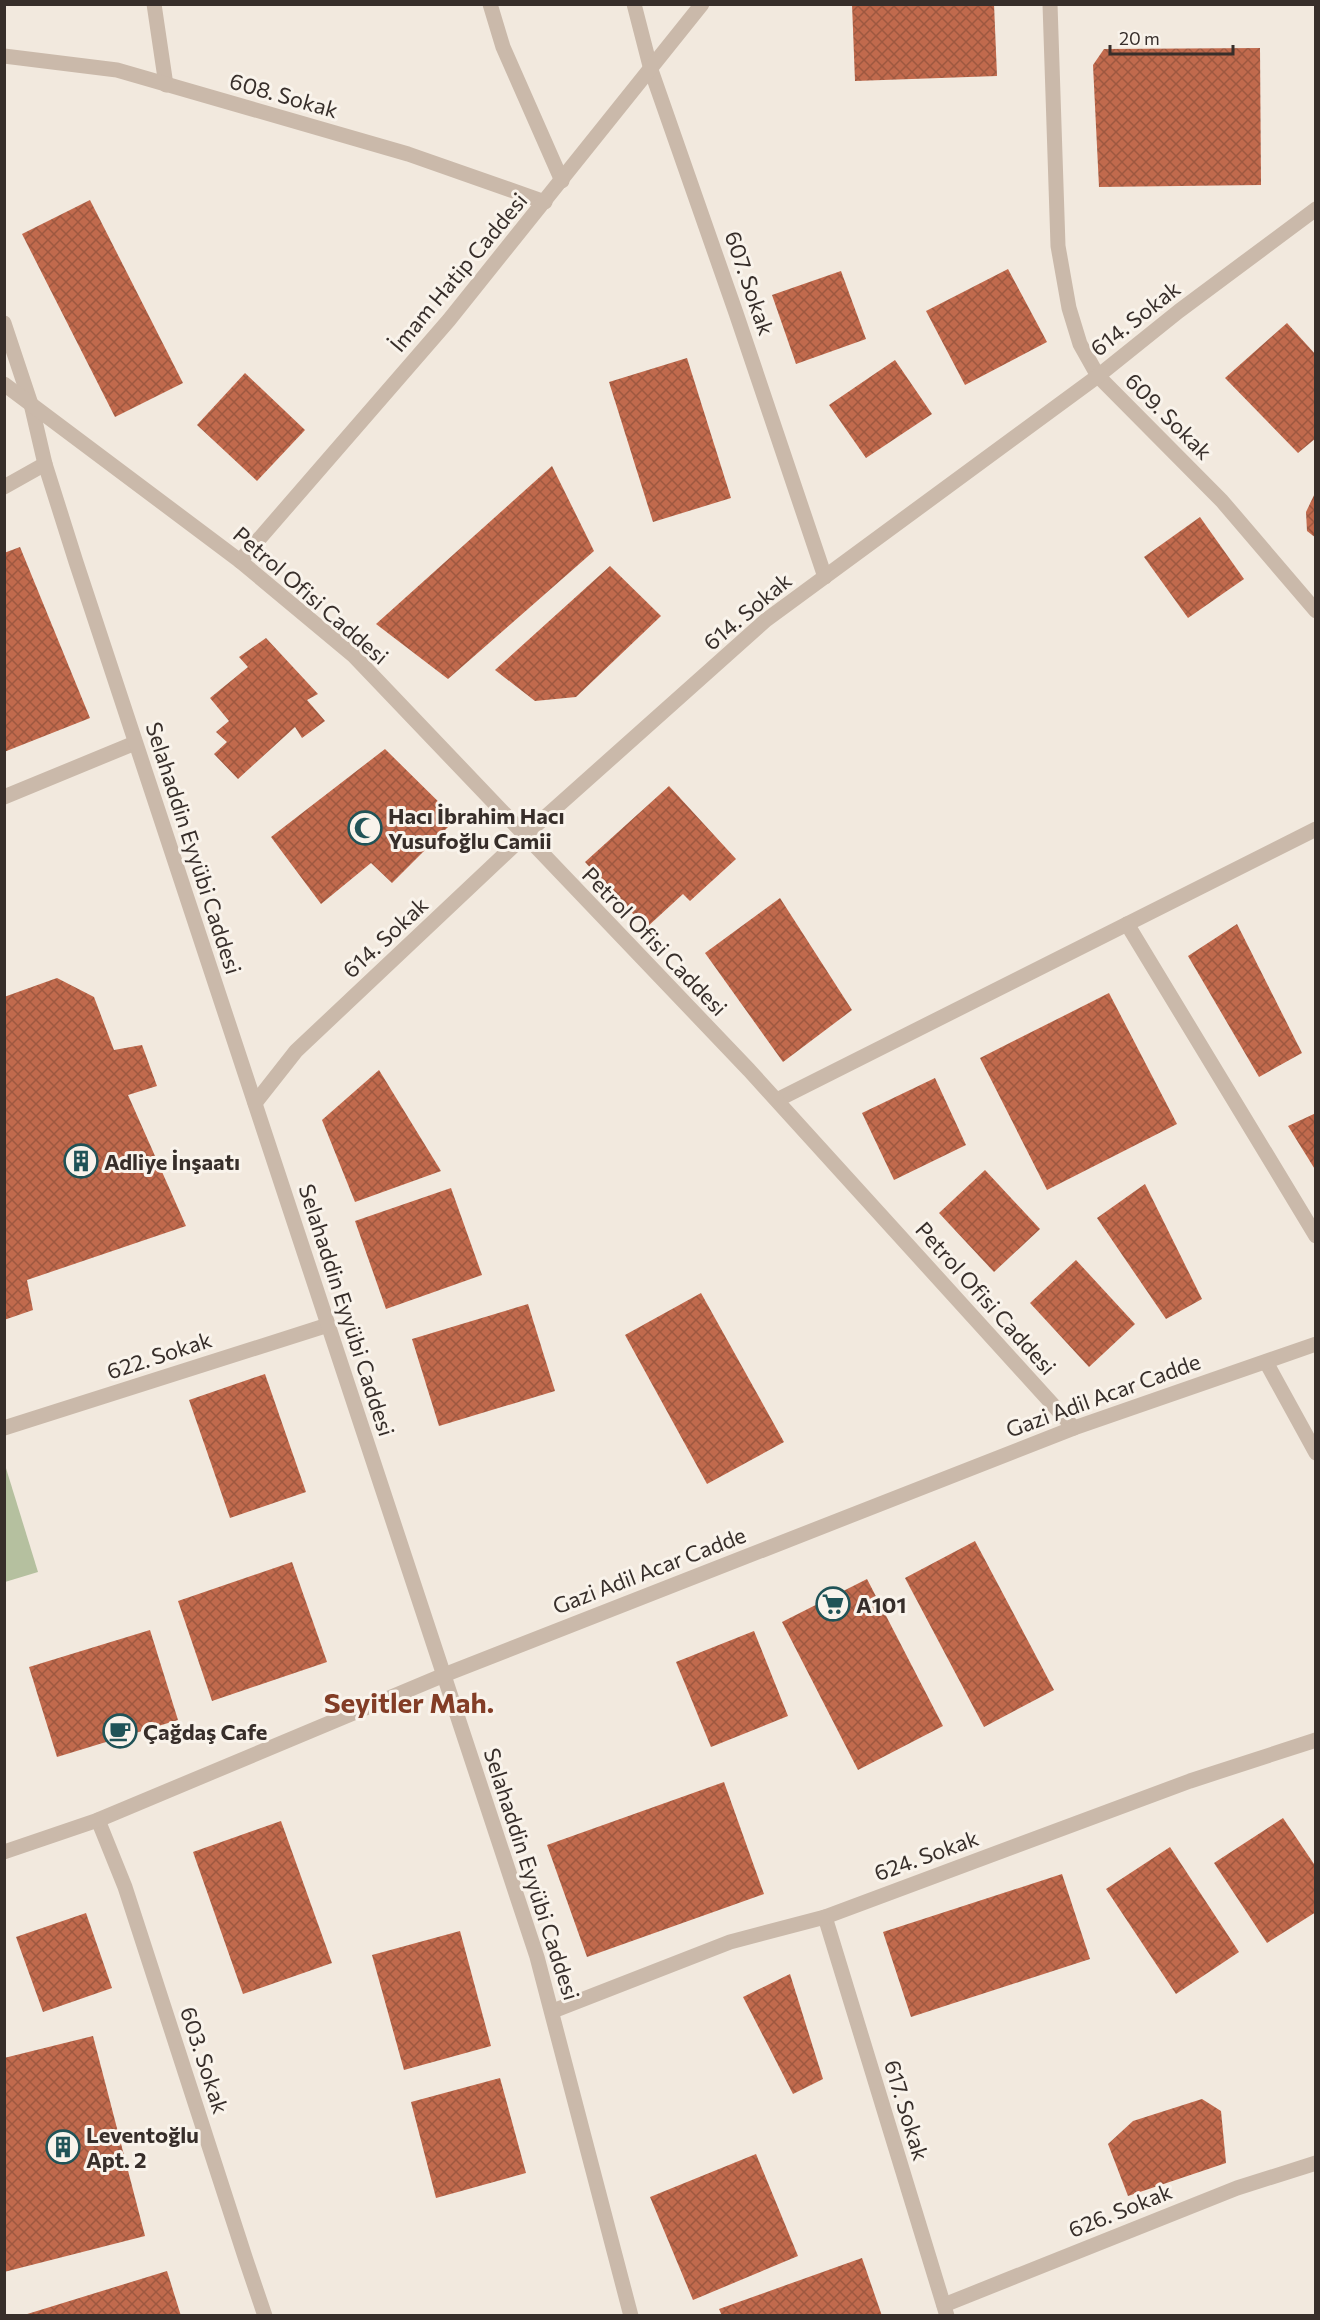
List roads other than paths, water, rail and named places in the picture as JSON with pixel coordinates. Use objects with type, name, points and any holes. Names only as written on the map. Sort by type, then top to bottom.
[{"type":"street","points":[[154,4],[166,85]]},
{"type":"street","points":[[490,4],[503,47],[562,181]]},
{"type":"street","name":"607. Sokak","points":[[634,4],[651,70],[825,577]]},
{"type":"street","name":"İmam Hatip Caddesi","points":[[240,561],[449,320],[702,4]]},
{"type":"street","name":"609. Sokak","points":[[1050,4],[1058,246],[1069,308],[1080,344],[1098,376],[1222,501],[1316,611]]},
{"type":"street","name":"608. Sokak","points":[[4,56],[117,70],[408,154],[545,202]]},
{"type":"street","name":"614. Sokak","points":[[255,1103],[296,1051],[524,836],[766,620],[1098,376],[1179,311],[1316,209]]},
{"type":"street","name":"Selahaddin Eyyübi Caddesi","points":[[4,323],[31,404],[45,464],[135,743],[444,1675],[553,2012],[631,2316]]},
{"type":"street","name":"Petrol Ofisi Caddesi","points":[[4,384],[240,561],[354,656],[777,1100],[1074,1428]]},
{"type":"street","points":[[4,487],[45,464]]},
{"type":"street","points":[[4,797],[135,743]]},
{"type":"street","points":[[777,1100],[1316,829]]},
{"type":"street","points":[[1127,924],[1316,1236]]},
{"type":"street","name":"622. Sokak","points":[[4,1428],[328,1325]]},
{"type":"street","name":"Gazi Adil Acar Cadde","points":[[4,1852],[98,1820],[444,1675],[1074,1428],[1316,1344]]},
{"type":"street","points":[[1266,1362],[1316,1453]]},
{"type":"street","name":"624. Sokak","points":[[553,2012],[730,1942],[825,1917],[1190,1781],[1316,1740]]},
{"type":"street","name":"603. Sokak","points":[[98,1820],[125,1887],[265,2316]]},
{"type":"street","name":"617. Sokak","points":[[825,1917],[945,2310]]},
{"type":"street","name":"626. Sokak","points":[[945,2310],[1237,2188],[1316,2163]]},
{"type":"place","name":"Hacı İbrahim Hacı Yusufoğlu Camii","points":[[365,828]]},
{"type":"place","name":"Adliye İnşaatı","points":[[81,1161]]},
{"type":"place","name":"A101","points":[[833,1604]]},
{"type":"place","name":"Çağdaş Cafe","points":[[120,1731]]},
{"type":"place","name":"Leventoğlu Apt. 2","points":[[63,2147]]},
{"type":"district","name":"Seyitler Mah.","points":[[409,1702]]}]
